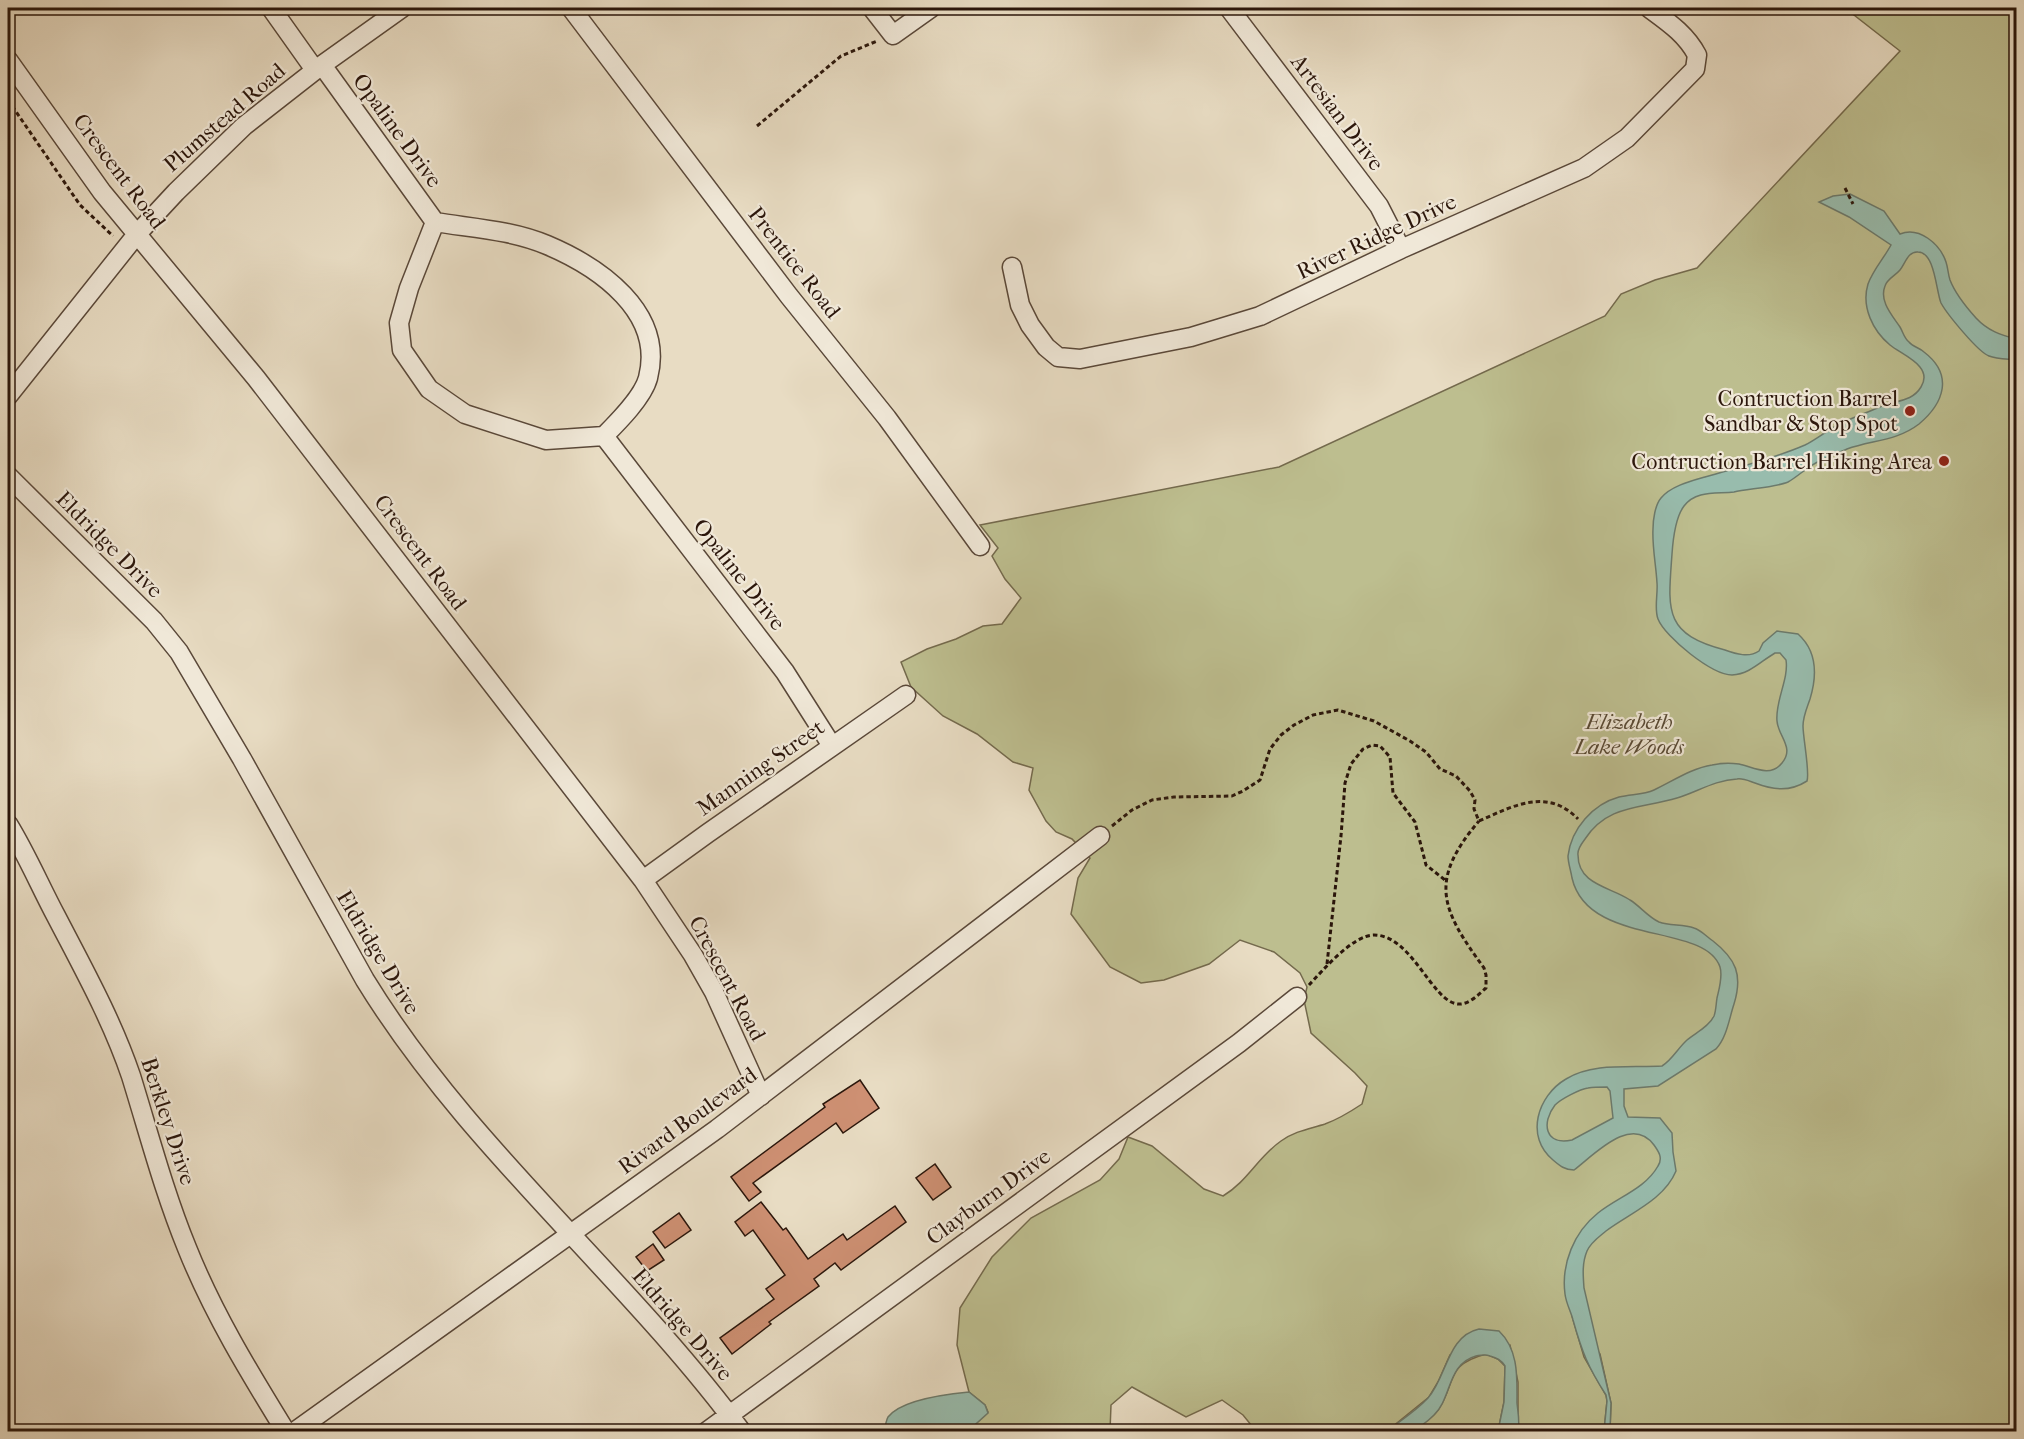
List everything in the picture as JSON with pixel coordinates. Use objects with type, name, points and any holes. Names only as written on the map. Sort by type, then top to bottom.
[{"type":"street","name":"Opaline Drive","points":[[271,8],[435,222],[504,233],[545,244],[588,265],[623,294],[640,315],[652,352],[648,380],[628,412],[604,436],[546,440],[465,414],[429,389],[402,350],[399,323],[409,288],[435,222]]},
{"type":"street","name":"Plumstead Road","points":[[8,396],[131,241],[176,192],[244,126],[402,8]]},
{"type":"street","name":"Prentice Road","points":[[571,8],[789,296],[894,427],[980,546]]},
{"type":"street","points":[[872,8],[893,35],[931,8]]},
{"type":"street","name":"Artesian Drive","points":[[1229,8],[1379,206],[1401,249]]},
{"type":"street","name":"River Ridge Drive","points":[[1012,267],[1020,304],[1030,325],[1046,347],[1059,357],[1080,359],[1191,337],[1260,316],[1401,249],[1584,168],[1628,138],[1695,69],[1697,55],[1691,43],[1649,8]]},
{"type":"street","name":"Crescent Road","points":[[8,60],[102,192],[131,241],[256,378],[643,880],[693,955],[714,992],[761,1096]]},
{"type":"street","name":"Opaline Drive","points":[[604,436],[785,672],[832,746]]},
{"type":"street","name":"Eldridge Drive","points":[[8,476],[153,621],[179,652],[386,1014],[451,1100],[569,1234],[641,1310],[742,1431]]},
{"type":"street","name":"Manning Street","points":[[643,880],[906,695]]},
{"type":"street","name":"Berkley Drive","points":[[8,824],[115,1032],[187,1249],[238,1356],[286,1431]]},
{"type":"street","name":"Rivard Boulevard","points":[[294,1431],[761,1096],[1100,836]]},
{"type":"street","name":"Clayburn Drive","points":[[706,1431],[1230,1050],[1297,997]]},
{"type":"path","points":[[757,126],[841,56],[893,35]]},
{"type":"path","points":[[8,100],[80,205],[131,241]]},
{"type":"path","points":[[1845,188],[1853,204]]},
{"type":"path","points":[[1100,836],[1132,810],[1152,800],[1174,797],[1232,796],[1244,791],[1260,780],[1270,749],[1281,735],[1313,715],[1338,710],[1374,721],[1426,752],[1440,769],[1456,776],[1475,800],[1474,809],[1479,821]]},
{"type":"path","points":[[1326,966],[1345,783],[1351,764],[1362,749],[1372,745],[1380,746],[1390,757],[1393,793],[1415,822],[1426,865],[1445,881]]},
{"type":"path","points":[[1297,997],[1326,966],[1351,944],[1373,935],[1389,938],[1404,949],[1447,1000],[1458,1004],[1475,998],[1486,988],[1484,968],[1453,920],[1447,906],[1445,881],[1449,864],[1457,849],[1479,821],[1528,801],[1540,801],[1563,808],[1578,819]]},
{"type":"green space","name":"Elizabeth Lake Woods","points":[[1845,8],[2016,8],[2016,1431],[1610,1431],[1611,1403],[1600,1354],[1572,1316],[1584,1357],[1606,1395],[1604,1431],[1518,1431],[1518,1382],[1510,1345],[1450,1355],[1429,1397],[1387,1431],[1256,1431],[1243,1415],[1222,1400],[1186,1417],[1132,1387],[1111,1405],[1110,1431],[968,1431],[988,1412],[985,1405],[969,1392],[957,1345],[960,1308],[992,1257],[1031,1218],[1100,1180],[1119,1159],[1128,1137],[1152,1146],[1204,1189],[1223,1196],[1239,1184],[1281,1141],[1335,1120],[1362,1104],[1367,1086],[1311,1033],[1304,1000],[1307,987],[1300,973],[1274,952],[1240,940],[1209,964],[1164,980],[1141,983],[1110,967],[1071,914],[1078,878],[1090,858],[1072,839],[1056,832],[1046,821],[1029,790],[1033,768],[1013,762],[977,734],[943,716],[911,687],[901,662],[983,626],[1002,624],[1021,598],[1005,579],[992,556],[998,548],[980,525],[1279,467],[1605,316],[1621,294],[1655,280],[1697,268],[1900,51]]},
{"type":"green space","points":[[1486,1354],[1498,1359],[1505,1366],[1504,1402],[1498,1431],[1412,1432],[1438,1410],[1457,1369],[1463,1363]]},
{"type":"shaded area","points":[[1850,194],[1884,211],[1900,234],[1914,232],[1934,243],[1943,255],[1955,290],[1973,314],[1990,329],[2016,339],[2016,360],[1989,356],[1984,353],[1956,324],[1941,303],[1928,258],[1924,254],[1915,252],[1889,279],[1884,297],[1887,308],[1906,339],[1924,352],[1939,370],[1942,389],[1935,407],[1928,416],[1911,430],[1884,440],[1847,449],[1807,468],[1783,484],[1694,497],[1684,506],[1678,516],[1673,542],[1670,590],[1674,617],[1680,627],[1690,636],[1705,644],[1738,654],[1747,655],[1759,651],[1763,643],[1777,631],[1798,634],[1809,648],[1814,664],[1814,682],[1803,722],[1808,777],[1807,781],[1801,785],[1781,789],[1744,779],[1729,780],[1677,798],[1626,810],[1604,819],[1582,842],[1578,851],[1579,865],[1589,879],[1630,900],[1659,922],[1694,928],[1713,941],[1732,961],[1736,968],[1738,984],[1727,1028],[1716,1049],[1658,1086],[1624,1089],[1624,1106],[1628,1117],[1660,1118],[1672,1133],[1676,1171],[1671,1181],[1655,1198],[1598,1238],[1585,1256],[1584,1288],[1611,1403],[1610,1431],[1604,1431],[1606,1395],[1586,1359],[1566,1297],[1564,1283],[1567,1260],[1582,1229],[1606,1207],[1646,1181],[1658,1166],[1660,1155],[1645,1137],[1635,1134],[1624,1135],[1602,1147],[1574,1170],[1568,1169],[1558,1164],[1544,1151],[1537,1129],[1538,1117],[1542,1106],[1556,1086],[1577,1074],[1600,1068],[1662,1066],[1666,1063],[1687,1040],[1712,1020],[1721,975],[1720,967],[1710,953],[1693,944],[1622,925],[1600,915],[1582,900],[1572,878],[1568,856],[1579,827],[1592,812],[1609,800],[1650,792],[1705,767],[1733,763],[1767,771],[1777,767],[1786,758],[1786,747],[1778,726],[1777,713],[1786,675],[1786,660],[1780,653],[1775,653],[1755,667],[1732,675],[1713,669],[1679,645],[1662,627],[1657,615],[1653,521],[1659,501],[1676,487],[1793,450],[1847,420],[1908,398],[1921,387],[1924,380],[1920,367],[1878,333],[1867,310],[1868,284],[1891,245],[1849,217],[1819,202],[1833,196]],"holes":[[[1607,1087],[1610,1091],[1613,1118],[1572,1140],[1556,1140],[1548,1132],[1548,1119],[1551,1112],[1555,1105],[1566,1097],[1588,1088]]]},
{"type":"shaded area","points":[[1479,1329],[1499,1331],[1510,1347],[1517,1374],[1518,1431],[1498,1431],[1504,1402],[1505,1366],[1497,1358],[1485,1355],[1476,1356],[1460,1366],[1440,1408],[1423,1425],[1412,1430],[1387,1431],[1428,1398],[1454,1348],[1468,1333]]},
{"type":"shaded area","points":[[969,1392],[985,1405],[988,1413],[968,1431],[884,1431],[888,1417],[904,1406],[926,1398]]},
{"type":"building","points":[[860,1080],[879,1108],[843,1133],[836,1123],[753,1183],[761,1192],[749,1201],[731,1177],[825,1107],[823,1104]]},
{"type":"building","points":[[935,1164],[951,1187],[933,1200],[916,1178]]},
{"type":"building","points":[[761,1202],[783,1230],[786,1228],[808,1259],[843,1234],[847,1240],[895,1206],[906,1222],[841,1270],[835,1263],[814,1279],[819,1286],[769,1322],[771,1324],[732,1354],[720,1338],[774,1299],[766,1289],[785,1275],[753,1230],[745,1236],[735,1222]]},
{"type":"building","points":[[679,1213],[691,1230],[665,1248],[653,1232]]},
{"type":"building","points":[[653,1244],[664,1260],[647,1271],[636,1257]]},
{"type":"place","name":"Contruction Barrel Sandbar & Stop Spot","points":[[1910,411]]},
{"type":"place","name":"Contruction Barrel Hiking Area","points":[[1944,461]]}]
